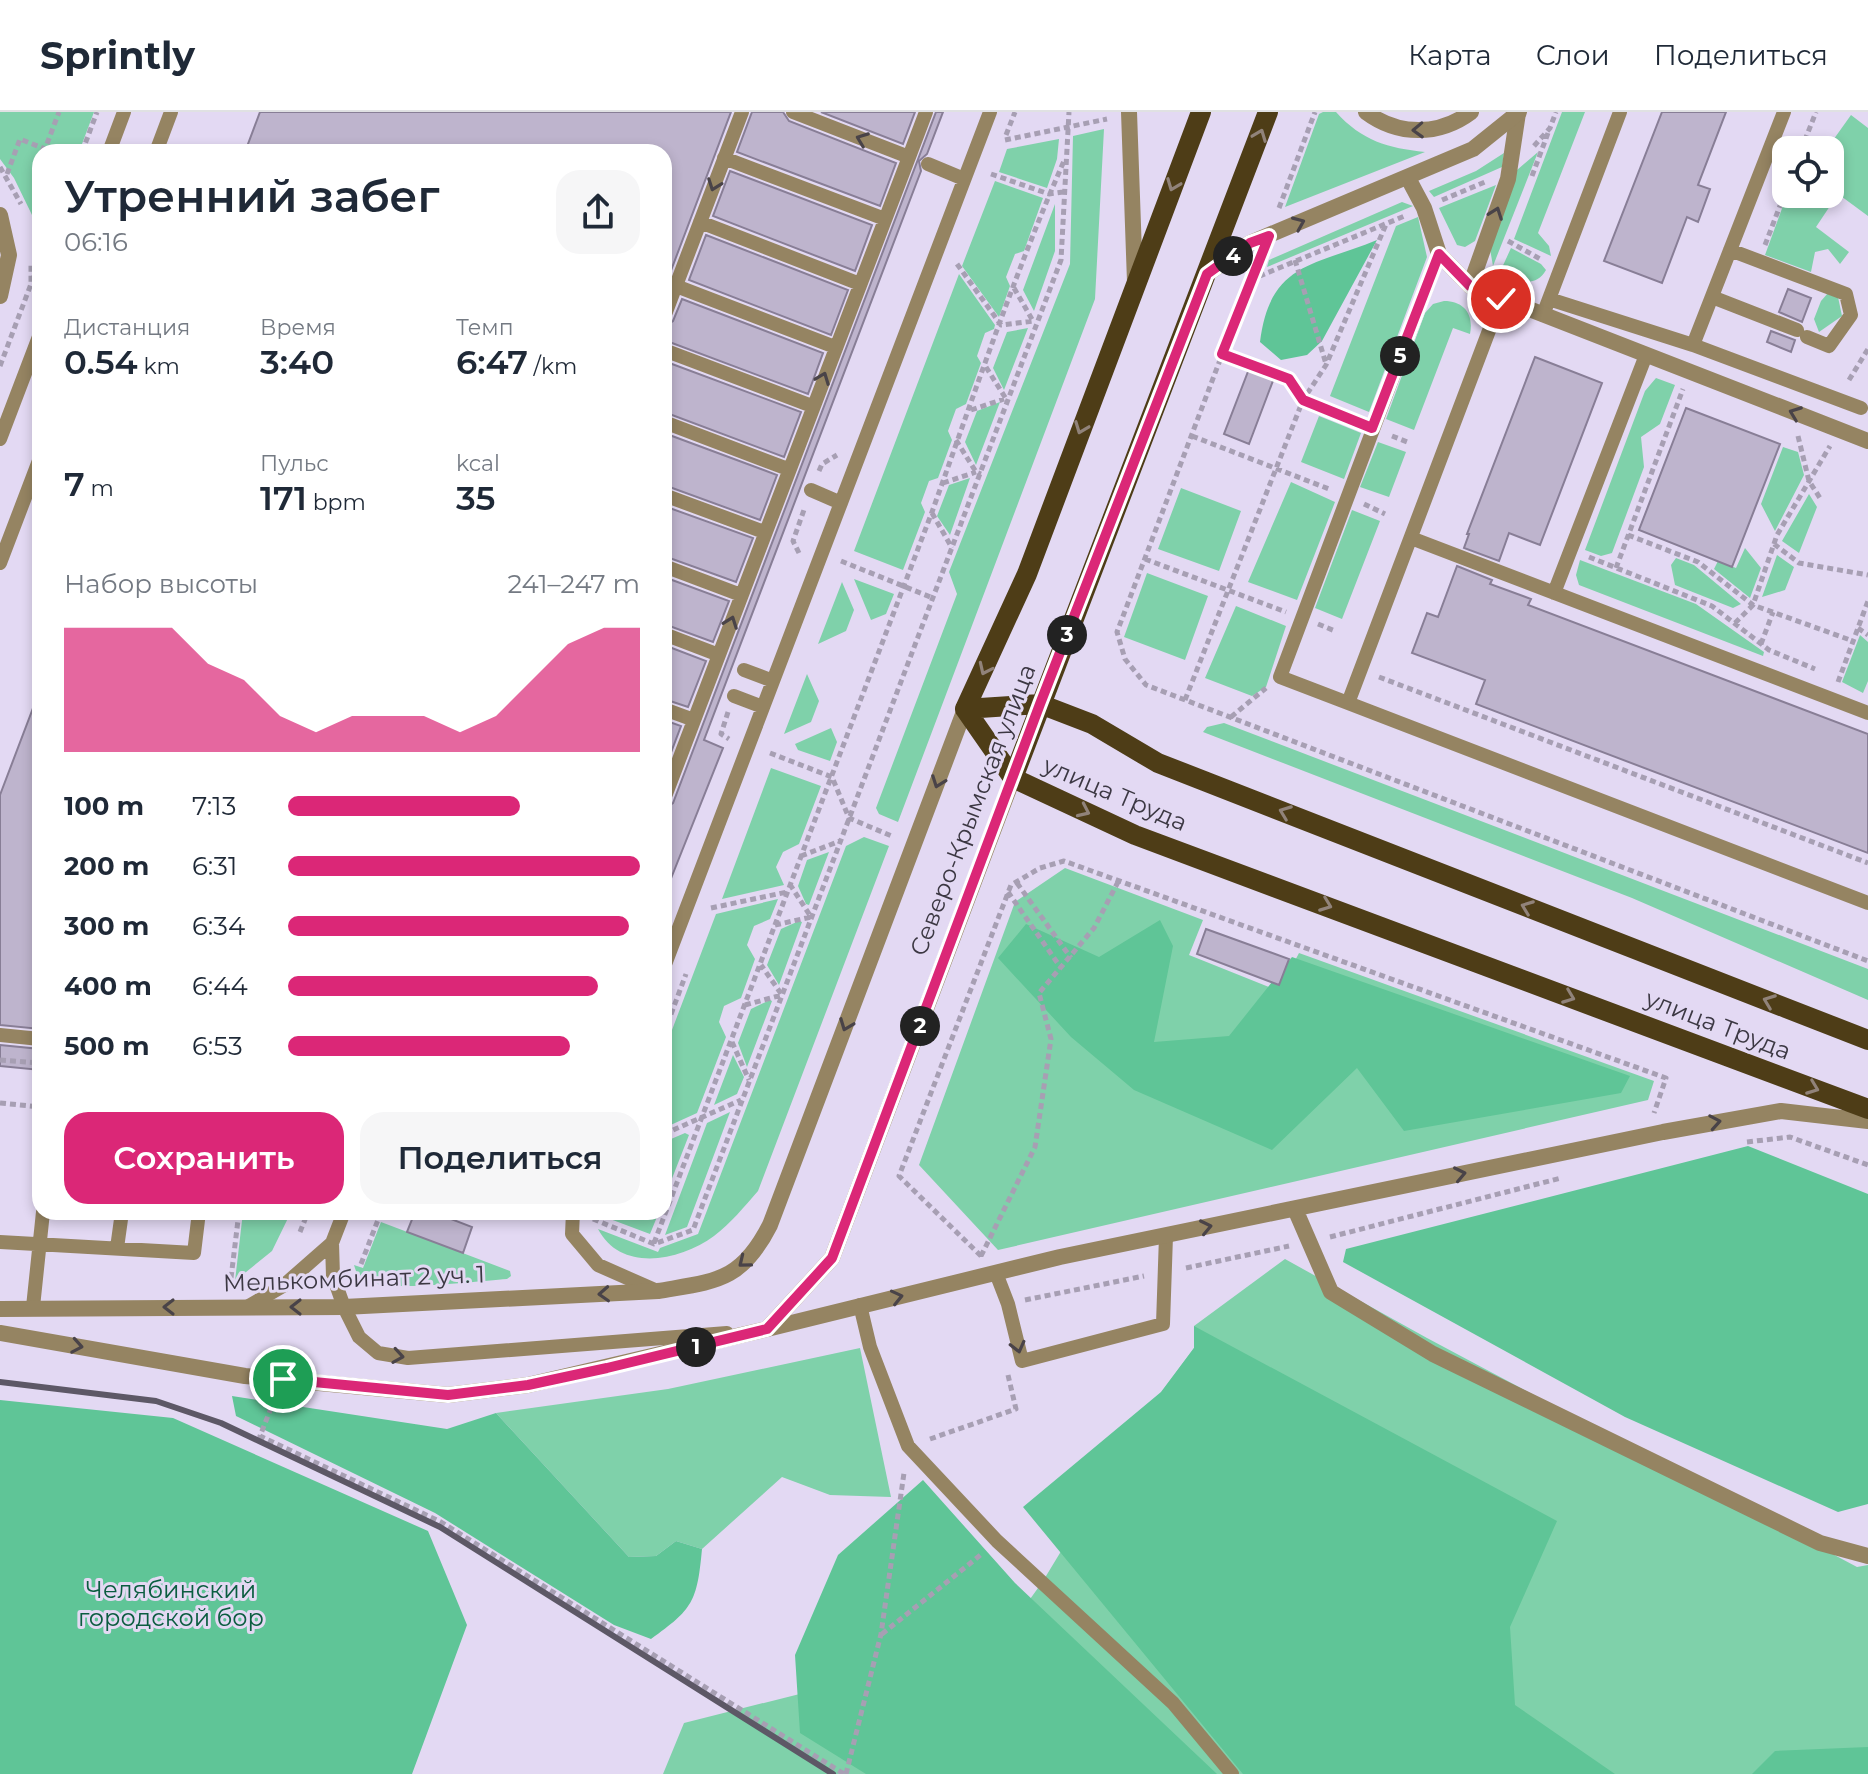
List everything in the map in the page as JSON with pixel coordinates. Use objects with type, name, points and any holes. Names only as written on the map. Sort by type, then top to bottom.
[{"type":"main road","name":"Северо-Крымская улица","points":[[965,709],[1027,574],[1201,112]]},
{"type":"main road","name":"Северо-Крымская улица","points":[[1013,778],[1268,112]]},
{"type":"main road","name":"улица Труда","points":[[965,709],[1040,704],[1092,724],[1158,763],[1868,1040]]},
{"type":"main road","name":"улица Труда","points":[[965,709],[1013,778],[1135,835],[1868,1109]]},
{"type":"street","points":[[1129,112],[1135,284]]},
{"type":"street","points":[[1366,112],[1405,131],[1457,123],[1471,112]]},
{"type":"street","points":[[1207,274],[1250,243],[1473,149],[1519,112]]},
{"type":"street","points":[[1470,286],[1512,167],[1519,112]]},
{"type":"street","points":[[1408,178],[1424,208],[1439,254],[1470,286],[1501,299],[1546,307],[1646,355],[1684,377],[1868,441]]},
{"type":"street","points":[[0,215],[9,255],[0,296]]},
{"type":"street","name":"Северо-Крымская улица","points":[[709,1282],[745,1265],[770,1225],[965,709]]},
{"type":"street","name":"Северо-Крымская улица","points":[[767,1329],[832,1258],[1013,778]]},
{"type":"street","points":[[0,1333],[245,1376],[448,1395],[528,1385],[996,1273],[1663,1132],[1781,1111],[1868,1121]]},
{"type":"street","points":[[1295,1209],[1331,1292],[1433,1354],[1820,1543],[1868,1556]]},
{"type":"street","name":"Мелькомбинат 2 уч. 1","points":[[0,1309],[344,1307],[658,1291],[709,1282]]},
{"type":"lane","points":[[112,144],[124,112]]},
{"type":"lane","points":[[159,144],[171,112]]},
{"type":"lane","points":[[672,296],[742,112]]},
{"type":"lane","points":[[793,112],[909,157]]},
{"type":"lane","points":[[672,775],[926,112]]},
{"type":"lane","points":[[672,946],[990,112]]},
{"type":"lane","points":[[1620,112],[1546,307],[1693,345],[1861,408]]},
{"type":"lane","points":[[1693,345],[1784,112]]},
{"type":"lane","points":[[724,158],[885,219]]},
{"type":"lane","points":[[928,164],[964,179]]},
{"type":"lane","points":[[700,222],[860,284]]},
{"type":"lane","points":[[1712,297],[1829,346],[1851,315],[1846,294],[1730,250]]},
{"type":"lane","points":[[1439,254],[1280,677],[1868,903]]},
{"type":"lane","points":[[676,286],[835,347]]},
{"type":"lane","points":[[1348,703],[1501,299]]},
{"type":"lane","points":[[672,353],[812,406]]},
{"type":"lane","points":[[0,439],[32,355]]},
{"type":"lane","points":[[1554,593],[1646,355]]},
{"type":"lane","points":[[672,425],[788,469]]},
{"type":"lane","points":[[0,563],[32,479]]},
{"type":"lane","points":[[811,490],[841,503]]},
{"type":"lane","points":[[672,498],[764,532]]},
{"type":"lane","points":[[1411,538],[1868,713]]},
{"type":"lane","points":[[672,569],[741,595]]},
{"type":"lane","points":[[672,637],[719,655]]},
{"type":"lane","points":[[744,670],[773,681]]},
{"type":"lane","points":[[734,696],[763,707]]},
{"type":"lane","points":[[672,712],[694,720]]},
{"type":"lane","points":[[0,1035],[32,1038]]},
{"type":"lane","points":[[33,1307],[42,1220]]},
{"type":"lane","points":[[117,1248],[121,1220]]},
{"type":"lane","points":[[0,1242],[194,1253],[198,1220]]},
{"type":"lane","points":[[341,1220],[332,1243],[333,1276],[359,1337],[378,1353],[408,1358],[767,1329]]},
{"type":"lane","points":[[573,1220],[572,1234],[598,1265],[658,1291]]},
{"type":"lane","points":[[996,1273],[1008,1304],[1022,1361],[1163,1324],[1166,1236]]},
{"type":"lane","points":[[247,1307],[283,1286],[332,1243]]},
{"type":"lane","points":[[860,1305],[870,1347],[908,1446],[997,1541],[1173,1703],[1232,1774]]},
{"type":"path","points":[[47,144],[59,112]]},
{"type":"path","points":[[85,144],[97,112]]},
{"type":"path","points":[[592,1221],[654,1244],[693,1230],[1061,260],[1069,112]]},
{"type":"path","points":[[1315,112],[1117,632],[1125,659],[1146,685],[1868,961]]},
{"type":"path","points":[[1807,136],[1816,112]]},
{"type":"path","points":[[1005,140],[1107,119]]},
{"type":"path","points":[[6,175],[20,139],[32,144]]},
{"type":"path","points":[[672,1197],[932,512],[1013,287],[1066,156]]},
{"type":"path","points":[[991,174],[1049,194],[1063,192]]},
{"type":"path","points":[[1759,261],[1779,208]]},
{"type":"path","points":[[1185,700],[1303,400],[1326,365],[1387,222]]},
{"type":"path","points":[[1508,241],[1560,270]]},
{"type":"path","points":[[1295,260],[1326,365]]},
{"type":"path","points":[[957,264],[1001,325]]},
{"type":"path","points":[[1013,287],[1037,328]]},
{"type":"path","points":[[1001,325],[1033,321]]},
{"type":"path","points":[[1849,380],[1868,349]]},
{"type":"path","points":[[1222,354],[1289,379],[1303,400],[1410,443]]},
{"type":"path","points":[[986,366],[1006,401]]},
{"type":"path","points":[[1616,568],[1684,377]]},
{"type":"path","points":[[970,410],[1006,401]]},
{"type":"path","points":[[1795,426],[1809,481],[1820,498]]},
{"type":"path","points":[[1192,436],[1347,496],[1385,514]]},
{"type":"path","points":[[956,439],[979,473]]},
{"type":"path","points":[[795,565],[800,552],[793,541],[811,490],[822,464],[838,455],[843,441]]},
{"type":"path","points":[[1735,623],[1753,605],[1774,544],[1833,441]]},
{"type":"path","points":[[942,484],[979,473]]},
{"type":"path","points":[[932,512],[952,548]]},
{"type":"path","points":[[1628,535],[1698,562],[1753,605],[1853,641]]},
{"type":"path","points":[[1774,544],[1799,563],[1868,575]]},
{"type":"path","points":[[1570,550],[1712,606],[1761,644],[1818,671]]},
{"type":"path","points":[[1145,559],[1335,631]]},
{"type":"path","points":[[841,561],[933,598]]},
{"type":"path","points":[[1838,683],[1868,601]]},
{"type":"path","points":[[1761,644],[1773,612]]},
{"type":"path","points":[[1858,628],[1868,635]]},
{"type":"path","points":[[1361,670],[1868,863]]},
{"type":"path","points":[[1230,717],[1280,677]]},
{"type":"path","points":[[1828,677],[1846,688]]},
{"type":"path","points":[[730,738],[721,734],[734,696]]},
{"type":"path","points":[[770,753],[832,777],[849,818],[894,837]]},
{"type":"path","points":[[801,856],[841,841]]},
{"type":"path","points":[[981,1257],[899,1176],[1011,885],[1040,868],[1064,861],[1666,1078],[1654,1112],[1639,1115]]},
{"type":"path","points":[[981,1257],[1035,1147],[1051,1039],[1039,993],[1094,928],[1118,882]]},
{"type":"path","points":[[1017,883],[1071,958]]},
{"type":"path","points":[[789,888],[811,917]]},
{"type":"path","points":[[711,908],[789,888]]},
{"type":"path","points":[[1008,892],[1061,968]]},
{"type":"path","points":[[775,926],[811,917]]},
{"type":"path","points":[[760,965],[782,995]]},
{"type":"path","points":[[745,1005],[782,995]]},
{"type":"path","points":[[732,1041],[749,1080]]},
{"type":"path","points":[[0,1060],[32,1062]]},
{"type":"path","points":[[672,1131],[742,1100]]},
{"type":"path","points":[[0,1103],[32,1106]]},
{"type":"path","points":[[1745,1142],[1790,1137],[1868,1165]]},
{"type":"path","points":[[231,1278],[238,1220]]},
{"type":"path","points":[[300,1232],[305,1220]]},
{"type":"path","points":[[361,1264],[378,1220]]},
{"type":"path","points":[[654,1244],[663,1220]]},
{"type":"path","points":[[981,1257],[996,1253]]},
{"type":"path","points":[[283,1379],[260,1436],[441,1522],[845,1774],[881,1634],[908,1446],[1016,1409],[1006,1364]]},
{"type":"path","points":[[881,1634],[997,1541]]},
{"type":"green space","points":[[0,112],[94,112],[82,144],[32,144],[32,215],[14,178],[0,159]]},
{"type":"green space","points":[[1336,112],[1356,130],[1376,141],[1425,152],[1285,207],[1319,114]]},
{"type":"green space","points":[[1562,112],[1585,112],[1538,233],[1549,246],[1551,256],[1514,239]]},
{"type":"green space","points":[[1851,115],[1868,128],[1868,216],[1844,198],[1844,136],[1836,136]]},
{"type":"green space","points":[[1104,129],[1095,299],[898,822],[879,814],[876,808],[957,594],[949,572],[1070,264],[1073,136]]},
{"type":"green space","points":[[1059,139],[1057,159],[1047,188],[999,172],[1007,149]]},
{"type":"green space","points":[[1538,152],[1493,266],[1490,249],[1517,170]]},
{"type":"green space","points":[[1504,153],[1502,167],[1434,197],[1429,191],[1476,171]]},
{"type":"green space","points":[[995,181],[1043,198],[1024,251],[1015,254],[1006,277],[1010,286],[999,317],[962,266]]},
{"type":"green space","points":[[1496,185],[1475,241],[1465,247],[1457,245],[1439,208]]},
{"type":"green space","points":[[1402,202],[1413,206],[1267,267],[1269,260]]},
{"type":"green space","points":[[1055,204],[1055,251],[1034,311],[1023,290]]},
{"type":"green space","points":[[1782,208],[1829,208],[1816,227],[1849,252],[1840,264],[1828,249],[1815,252],[1811,272],[1765,255]]},
{"type":"green space","points":[[1418,217],[1427,257],[1369,412],[1330,396],[1396,226]]},
{"type":"green space","points":[[1377,240],[1322,341],[1307,355],[1281,360],[1260,342],[1265,316],[1285,281],[1315,263]]},
{"type":"green space","points":[[1511,248],[1541,264],[1546,270],[1542,276],[1525,282],[1500,272]]},
{"type":"green space","points":[[959,274],[995,325],[994,329],[985,333],[977,356],[981,363],[966,404],[956,409],[948,431],[952,440],[938,478],[929,481],[921,503],[925,512],[903,570],[854,551]]},
{"type":"green space","points":[[1828,293],[1838,297],[1842,316],[1819,332],[1814,319]]},
{"type":"green space","points":[[1444,301],[1457,303],[1466,310],[1470,334],[1453,328],[1414,430],[1386,419],[1425,313],[1433,304]]},
{"type":"green space","points":[[1028,328],[1004,390],[993,368],[1007,332]]},
{"type":"green space","points":[[1656,378],[1675,385],[1660,424],[1641,437],[1644,467],[1612,553],[1601,556],[1585,550],[1645,391]]},
{"type":"green space","points":[[1000,402],[976,465],[965,442],[977,411]]},
{"type":"green space","points":[[1319,416],[1361,433],[1344,479],[1301,462]]},
{"type":"green space","points":[[1378,442],[1406,452],[1389,497],[1360,487]]},
{"type":"green space","points":[[1783,447],[1798,452],[1804,475],[1775,531],[1761,504]]},
{"type":"green space","points":[[970,478],[950,535],[937,516],[949,485]]},
{"type":"green space","points":[[1291,482],[1335,502],[1297,600],[1248,582]]},
{"type":"green space","points":[[1181,488],[1241,511],[1219,571],[1158,549]]},
{"type":"green space","points":[[1809,494],[1817,507],[1799,553],[1782,541]]},
{"type":"green space","points":[[1352,510],[1380,521],[1342,619],[1315,608]]},
{"type":"green space","points":[[1745,548],[1761,568],[1750,598],[1714,569],[1718,561],[1736,568]]},
{"type":"green space","points":[[1777,555],[1794,567],[1785,590],[1762,597]]},
{"type":"green space","points":[[1676,558],[1694,565],[1741,604],[1733,608],[1675,585],[1671,565]]},
{"type":"green space","points":[[1580,560],[1696,604],[1764,652],[1763,656],[1579,585],[1576,575]]},
{"type":"green space","points":[[1147,573],[1208,596],[1185,660],[1124,637]]},
{"type":"green space","points":[[854,579],[894,594],[886,614],[871,620]]},
{"type":"green space","points":[[842,582],[854,610],[846,631],[818,644]]},
{"type":"green space","points":[[1236,606],[1286,626],[1266,687],[1252,696],[1205,678]]},
{"type":"green space","points":[[1860,635],[1868,642],[1868,681],[1863,693],[1842,682]]},
{"type":"green space","points":[[807,674],[819,701],[811,722],[784,734]]},
{"type":"green space","points":[[1224,723],[1868,969],[1868,1000],[1632,898],[1203,732],[1207,727]]},
{"type":"green space","points":[[831,728],[837,742],[830,761],[798,750],[795,744]]},
{"type":"green space","points":[[771,768],[821,786],[799,844],[783,852],[776,867],[784,885],[722,899]]},
{"type":"green space","points":[[864,837],[889,846],[758,1191],[720,1231],[685,1252],[652,1258],[621,1252],[608,1243],[598,1229],[658,1252],[660,1248],[698,1234],[846,846]]},
{"type":"green space","points":[[829,852],[809,905],[806,904],[798,886],[807,860]]},
{"type":"green space","points":[[1065,868],[1203,920],[1189,955],[1279,991],[1299,953],[1654,1081],[1648,1100],[998,1250],[919,1165],[1015,902]]},
{"type":"green space","points":[[778,899],[770,919],[754,926],[747,945],[755,959],[741,998],[724,1006],[719,1022],[726,1037],[697,1113],[672,1124],[672,1030],[716,914]]},
{"type":"green space","points":[[1160,920],[1173,946],[1154,1042],[1229,1036],[1292,957],[1630,1076],[1621,1093],[1404,1131],[1357,1068],[1272,1150],[1134,1090],[1071,1037],[998,958],[1026,924],[1099,957]]},
{"type":"green space","points":[[802,922],[779,985],[767,965],[781,929]]},
{"type":"green space","points":[[770,1000],[747,1067],[738,1043],[751,1009]]},
{"type":"green space","points":[[733,1055],[744,1077],[737,1094],[714,1105]]},
{"type":"green space","points":[[730,1112],[687,1227],[665,1235],[672,1220],[707,1123]]},
{"type":"green space","points":[[685,1133],[689,1135],[672,1179],[672,1139]]},
{"type":"green space","points":[[1748,1146],[1868,1194],[1868,1504],[1838,1512],[1625,1417],[1343,1262],[1346,1249]]},
{"type":"green space","points":[[242,1220],[287,1220],[272,1251],[235,1281]]},
{"type":"green space","points":[[613,1220],[656,1220],[650,1234]]},
{"type":"green space","points":[[381,1222],[510,1271],[511,1276],[507,1279],[412,1286],[376,1284],[364,1280],[358,1276],[354,1265],[363,1268]]},
{"type":"green space","points":[[1285,1259],[1857,1567],[1868,1565],[1868,1774],[663,1774],[684,1723],[998,1644],[1043,1581],[1140,1421],[1194,1348],[1194,1326]]},
{"type":"green space","points":[[1194,1326],[1557,1521],[1510,1627],[1515,1705],[1615,1774],[1243,1774],[1023,1507],[1161,1392],[1194,1348]]},
{"type":"green space","points":[[860,1348],[891,1497],[830,1495],[782,1477],[702,1549],[676,1541],[656,1556],[629,1557],[496,1413],[668,1389]]},
{"type":"green space","points":[[232,1396],[447,1429],[496,1413],[629,1557],[656,1556],[676,1541],[702,1549],[695,1593],[676,1620],[651,1639],[614,1625],[435,1513],[236,1416]]},
{"type":"green space","name":"Челябинский городской бор","points":[[0,1400],[173,1418],[428,1531],[467,1625],[412,1774],[0,1774]]},
{"type":"green space","points":[[923,1480],[1015,1583],[1217,1774],[866,1774],[800,1733],[795,1655],[838,1555]]},
{"type":"green space","points":[[1868,1747],[1868,1774],[1752,1774],[1775,1751]]},
{"type":"building","points":[[260,112],[731,112],[672,268],[672,144],[248,144]]},
{"type":"building","points":[[752,112],[783,112],[789,121],[896,163],[880,206],[737,152]]},
{"type":"building","points":[[821,112],[915,112],[903,144]]},
{"type":"building","points":[[936,112],[943,112],[927,154],[919,161],[921,171],[704,740],[723,748],[672,876],[673,803]]},
{"type":"building","points":[[1662,112],[1726,112],[1698,185],[1710,189],[1698,222],[1687,217],[1662,283],[1604,261]]},
{"type":"building","points":[[730,171],[872,225],[855,271],[713,216]]},
{"type":"building","points":[[706,235],[848,290],[831,335],[689,280]]},
{"type":"building","points":[[1788,289],[1811,298],[1802,322],[1779,312]]},
{"type":"building","points":[[682,299],[823,353],[808,394],[672,343],[673,321]]},
{"type":"building","points":[[1771,331],[1795,340],[1791,352],[1767,342]]},
{"type":"building","points":[[1535,357],[1602,383],[1540,545],[1509,533],[1499,561],[1464,548]]},
{"type":"building","points":[[672,364],[801,412],[784,457],[672,415]]},
{"type":"building","points":[[1249,369],[1274,378],[1249,444],[1224,434]]},
{"type":"building","points":[[1686,408],[1780,444],[1732,567],[1639,530]]},
{"type":"building","points":[[672,436],[777,475],[760,520],[672,488]]},
{"type":"building","points":[[672,509],[753,538],[736,582],[672,559]]},
{"type":"building","points":[[1457,566],[1492,580],[1490,584],[1531,599],[1528,605],[1868,734],[1868,853],[1476,704],[1485,680],[1412,653],[1427,613],[1438,617]]},
{"type":"building","points":[[672,580],[729,601],[713,642],[672,627]]},
{"type":"building","points":[[672,648],[706,661],[688,707],[672,702]]},
{"type":"building","points":[[32,711],[32,1028],[0,1025],[0,795]]},
{"type":"building","points":[[672,723],[681,726],[672,750]]},
{"type":"building","points":[[1206,929],[1289,959],[1279,985],[1197,954]]},
{"type":"building","points":[[0,1045],[32,1048],[32,1069],[0,1066]]},
{"type":"building","points":[[412,1220],[454,1220],[472,1227],[463,1253],[407,1232]]},
{"type":"railway","points":[[0,1382],[156,1401],[221,1423],[440,1527],[833,1774]]},
{"type":"route","points":[[283,1379],[448,1395],[528,1385],[767,1329],[815,1281],[832,1258],[840,1239],[1040,704],[1207,274],[1250,243],[1269,236],[1222,354],[1289,379],[1303,400],[1372,428],[1439,254],[1470,286],[1501,299]]}]
